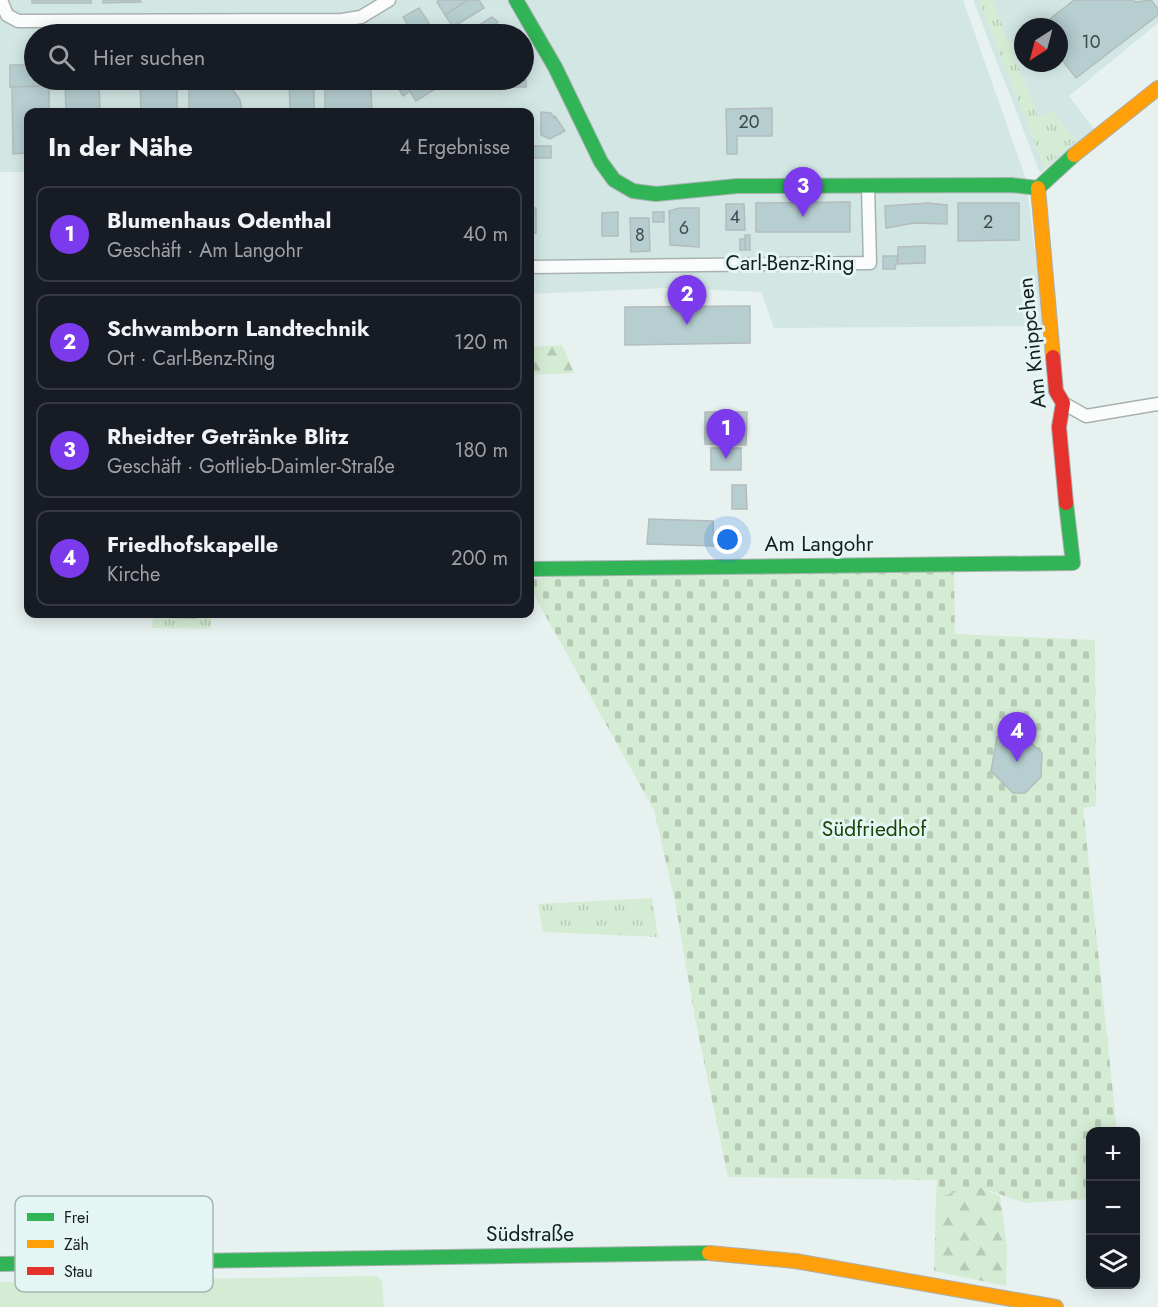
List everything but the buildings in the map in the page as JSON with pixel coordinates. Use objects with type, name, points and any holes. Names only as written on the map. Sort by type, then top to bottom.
[{"type":"street","points":[[1,0],[7,15],[18,21],[90,22],[342,20],[361,17],[389,0]]},
{"type":"street","points":[[516,0],[530,24]]},
{"type":"street","points":[[534,31],[555,67],[601,162],[614,180],[643,194],[737,186],[1011,185],[1038,188],[1087,143],[1158,88]]},
{"type":"street","name":"Carl-Benz-Ring","points":[[534,267],[870,263],[868,186]]},
{"type":"street","name":"Am Knippchen","points":[[1038,188],[1056,391],[1063,403],[1059,427],[1061,461],[1073,564]]},
{"type":"street","points":[[1063,403],[1086,416],[1158,404]]},
{"type":"street","name":"Am Langohr","points":[[534,568],[1073,564]]},
{"type":"street","name":"Südstraße","points":[[213,1259],[723,1253],[795,1261],[1056,1307]]},
{"type":"street","name":"Südstraße","points":[[0,1264],[15,1264]]},
{"type":"shaded area","points":[[0,0],[963,0],[1026,179],[1044,326],[774,328],[761,292],[669,288],[534,294],[534,108],[24,108],[24,172],[0,172]]},
{"type":"shaded area","points":[[973,0],[1158,0],[1158,23],[1069,96],[1094,129],[1040,173]]},
{"type":"green space","points":[[979,0],[992,0],[1014,56],[1014,72],[1020,72],[1039,119],[1052,110],[1076,141],[1044,167]]},
{"type":"green space","points":[[562,345],[574,373],[534,375],[534,347]]},
{"type":"green space","name":"Südfriedhof","points":[[954,571],[955,634],[1095,640],[1096,806],[1083,808],[1117,1127],[1086,1127],[1086,1199],[1025,1203],[976,1186],[936,1198],[937,1180],[728,1177],[695,1018],[675,902],[654,810],[534,595],[534,579],[550,576]]},
{"type":"green space","points":[[153,618],[211,618],[211,629],[152,628]]},
{"type":"green space","points":[[652,898],[658,937],[543,932],[538,904]]},
{"type":"green space","points":[[976,1185],[1000,1196],[1007,1246],[1006,1286],[934,1271],[936,1198]]},
{"type":"green space","points":[[377,1276],[382,1281],[384,1307],[0,1307],[0,1282],[15,1282],[15,1292],[213,1292],[213,1279]]},
{"type":"traffic: fast","points":[[516,0],[530,24]]},
{"type":"traffic: fast","points":[[534,31],[555,67],[601,162],[614,180],[633,191],[656,194],[737,186],[1011,185],[1038,188],[1074,155]]},
{"type":"traffic: fast","points":[[534,569],[1073,563],[1066,503]]},
{"type":"traffic: fast","points":[[213,1261],[709,1253]]},
{"type":"traffic: fast","points":[[0,1264],[15,1264]]},
{"type":"traffic: slow","points":[[1074,155],[1158,88]]},
{"type":"traffic: slow","points":[[1038,188],[1053,357]]},
{"type":"traffic: slow","points":[[709,1253],[795,1261],[1056,1307]]},
{"type":"traffic: jam","points":[[1053,357],[1056,391],[1063,403],[1059,427],[1066,503]]},
{"type":"place","name":"Rheidter Getränke Blitz","points":[[803,217]]},
{"type":"place","name":"Schwamborn Landtechnik","points":[[687,325]]},
{"type":"place","name":"Blumenhaus Odenthal","points":[[726,459]]},
{"type":"place","name":"Friedhofskapelle","points":[[1017,762]]}]
